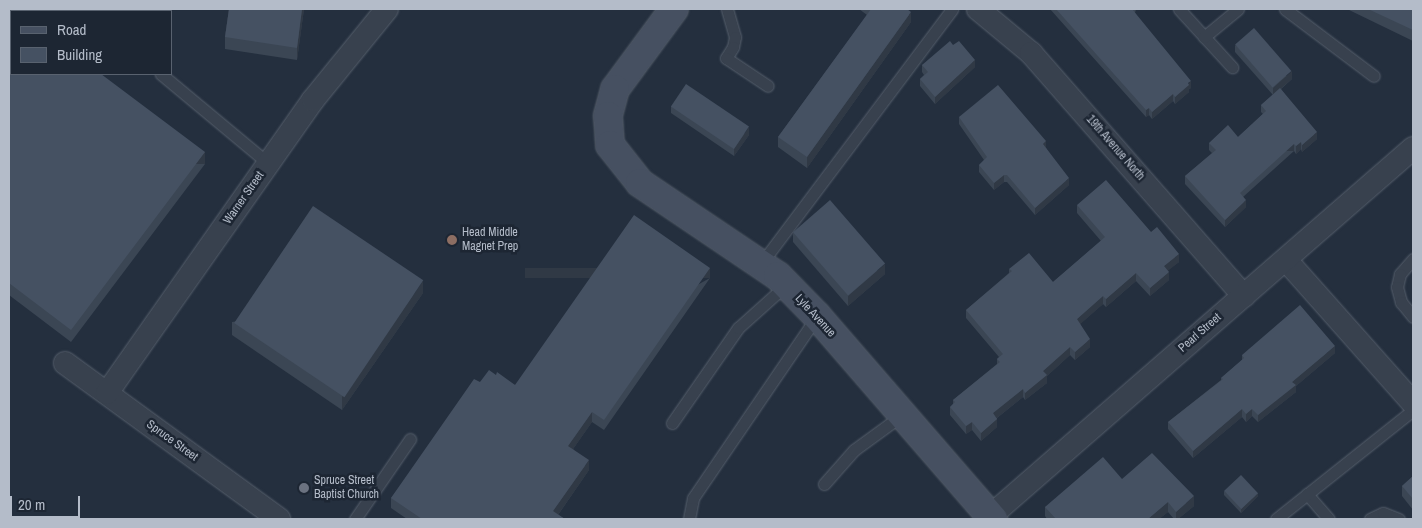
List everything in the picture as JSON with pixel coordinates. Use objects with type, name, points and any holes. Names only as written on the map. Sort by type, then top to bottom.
[{"type":"street","name":"Warner Street","points":[[107,393],[313,100],[387,9]]},
{"type":"street","name":"Lyle Avenue","points":[[674,9],[616,90],[608,116],[610,145],[640,183],[760,265],[786,286],[817,316],[990,518]]},
{"type":"street","name":"19th Avenue North","points":[[978,9],[1031,53],[1244,296]]},
{"type":"street","name":"Pearl Street","points":[[990,518],[1413,148]]},
{"type":"street","points":[[1286,260],[1413,403]]},
{"type":"street","name":"Spruce Street","points":[[65,363],[278,519]]},
{"type":"lane","points":[[727,9],[735,37],[733,47],[726,58],[768,86]]},
{"type":"lane","points":[[760,265],[952,9]]},
{"type":"lane","points":[[1179,9],[1232,67]]},
{"type":"lane","points":[[1204,37],[1238,9]]},
{"type":"lane","points":[[1285,9],[1374,76]]},
{"type":"lane","points":[[162,75],[268,163]]},
{"type":"lane","points":[[1413,259],[1398,280],[1397,287],[1401,302],[1413,317]]},
{"type":"lane","points":[[672,423],[738,328],[786,286]]},
{"type":"lane","points":[[1401,302],[1413,304]]},
{"type":"lane","points":[[689,519],[693,498],[817,316]]},
{"type":"lane","points":[[1276,519],[1413,410]]},
{"type":"lane","points":[[824,484],[854,450],[902,414]]},
{"type":"lane","points":[[355,519],[410,439]]},
{"type":"lane","points":[[1308,494],[1329,519]]},
{"type":"lane","points":[[1370,519],[1383,513],[1399,519]]},
{"type":"building","points":[[9,9],[94,9],[10,10],[10,75],[102,75],[205,152],[71,330],[9,283]]},
{"type":"building","points":[[229,9],[302,9],[297,48],[225,37]]},
{"type":"building","points":[[871,9],[907,9],[911,12],[807,157],[778,137]]},
{"type":"building","points":[[1056,9],[1132,9],[1191,81],[1188,83],[1189,85],[1175,97],[1173,94],[1152,112],[1149,108],[1146,110]]},
{"type":"building","points":[[1368,9],[1413,9],[1413,30]]},
{"type":"building","points":[[1254,28],[1291,71],[1273,87],[1235,44]]},
{"type":"building","points":[[950,41],[953,45],[959,41],[975,60],[935,97],[920,79],[928,72],[922,65]]},
{"type":"building","points":[[686,84],[749,126],[734,149],[671,106]]},
{"type":"building","points":[[998,85],[1046,141],[1043,144],[1069,178],[1035,208],[1007,175],[1004,175],[994,183],[979,165],[987,157],[959,117]]},
{"type":"building","points":[[1280,88],[1317,132],[1302,145],[1301,142],[1296,146],[1294,144],[1240,193],[1246,200],[1225,220],[1185,176],[1216,150],[1209,143],[1228,125],[1238,137],[1266,111],[1261,105]]},
{"type":"building","points":[[1106,180],[1151,232],[1157,227],[1179,254],[1164,266],[1169,272],[1150,288],[1136,273],[1106,299],[1103,296],[1077,319],[1090,339],[1075,352],[1070,347],[1043,371],[1047,375],[1025,393],[1023,389],[993,413],[997,419],[981,433],[972,422],[966,426],[950,407],[955,402],[953,400],[1000,362],[997,359],[1003,354],[966,310],[1012,271],[1009,269],[1029,253],[1053,282],[1105,237],[1077,205]]},
{"type":"building","points":[[830,200],[885,263],[848,296],[793,232]]},
{"type":"building","points":[[313,206],[423,280],[344,397],[234,323]]},
{"type":"building","points":[[634,215],[710,268],[604,420],[592,412],[568,446],[589,460],[553,511],[565,519],[422,519],[391,498],[474,379],[480,382],[489,370],[496,375],[497,372],[515,385]]},
{"type":"building","points":[[1300,305],[1335,346],[1292,382],[1296,385],[1258,415],[1252,409],[1246,414],[1242,409],[1193,451],[1168,422],[1223,379],[1221,378],[1244,358],[1242,355]]},
{"type":"building","points":[[1152,453],[1194,496],[1176,512],[1168,502],[1148,519],[1056,519],[1045,507],[1103,457],[1122,479]]},
{"type":"building","points":[[1241,475],[1258,493],[1241,509],[1224,491]]},
{"type":"building","points":[[1413,476],[1413,499],[1402,486]]},
{"type":"place","name":"Head Middle Magnet Prep","points":[[452,240]]},
{"type":"place","name":"Spruce Street Baptist Church","points":[[304,488]]}]
